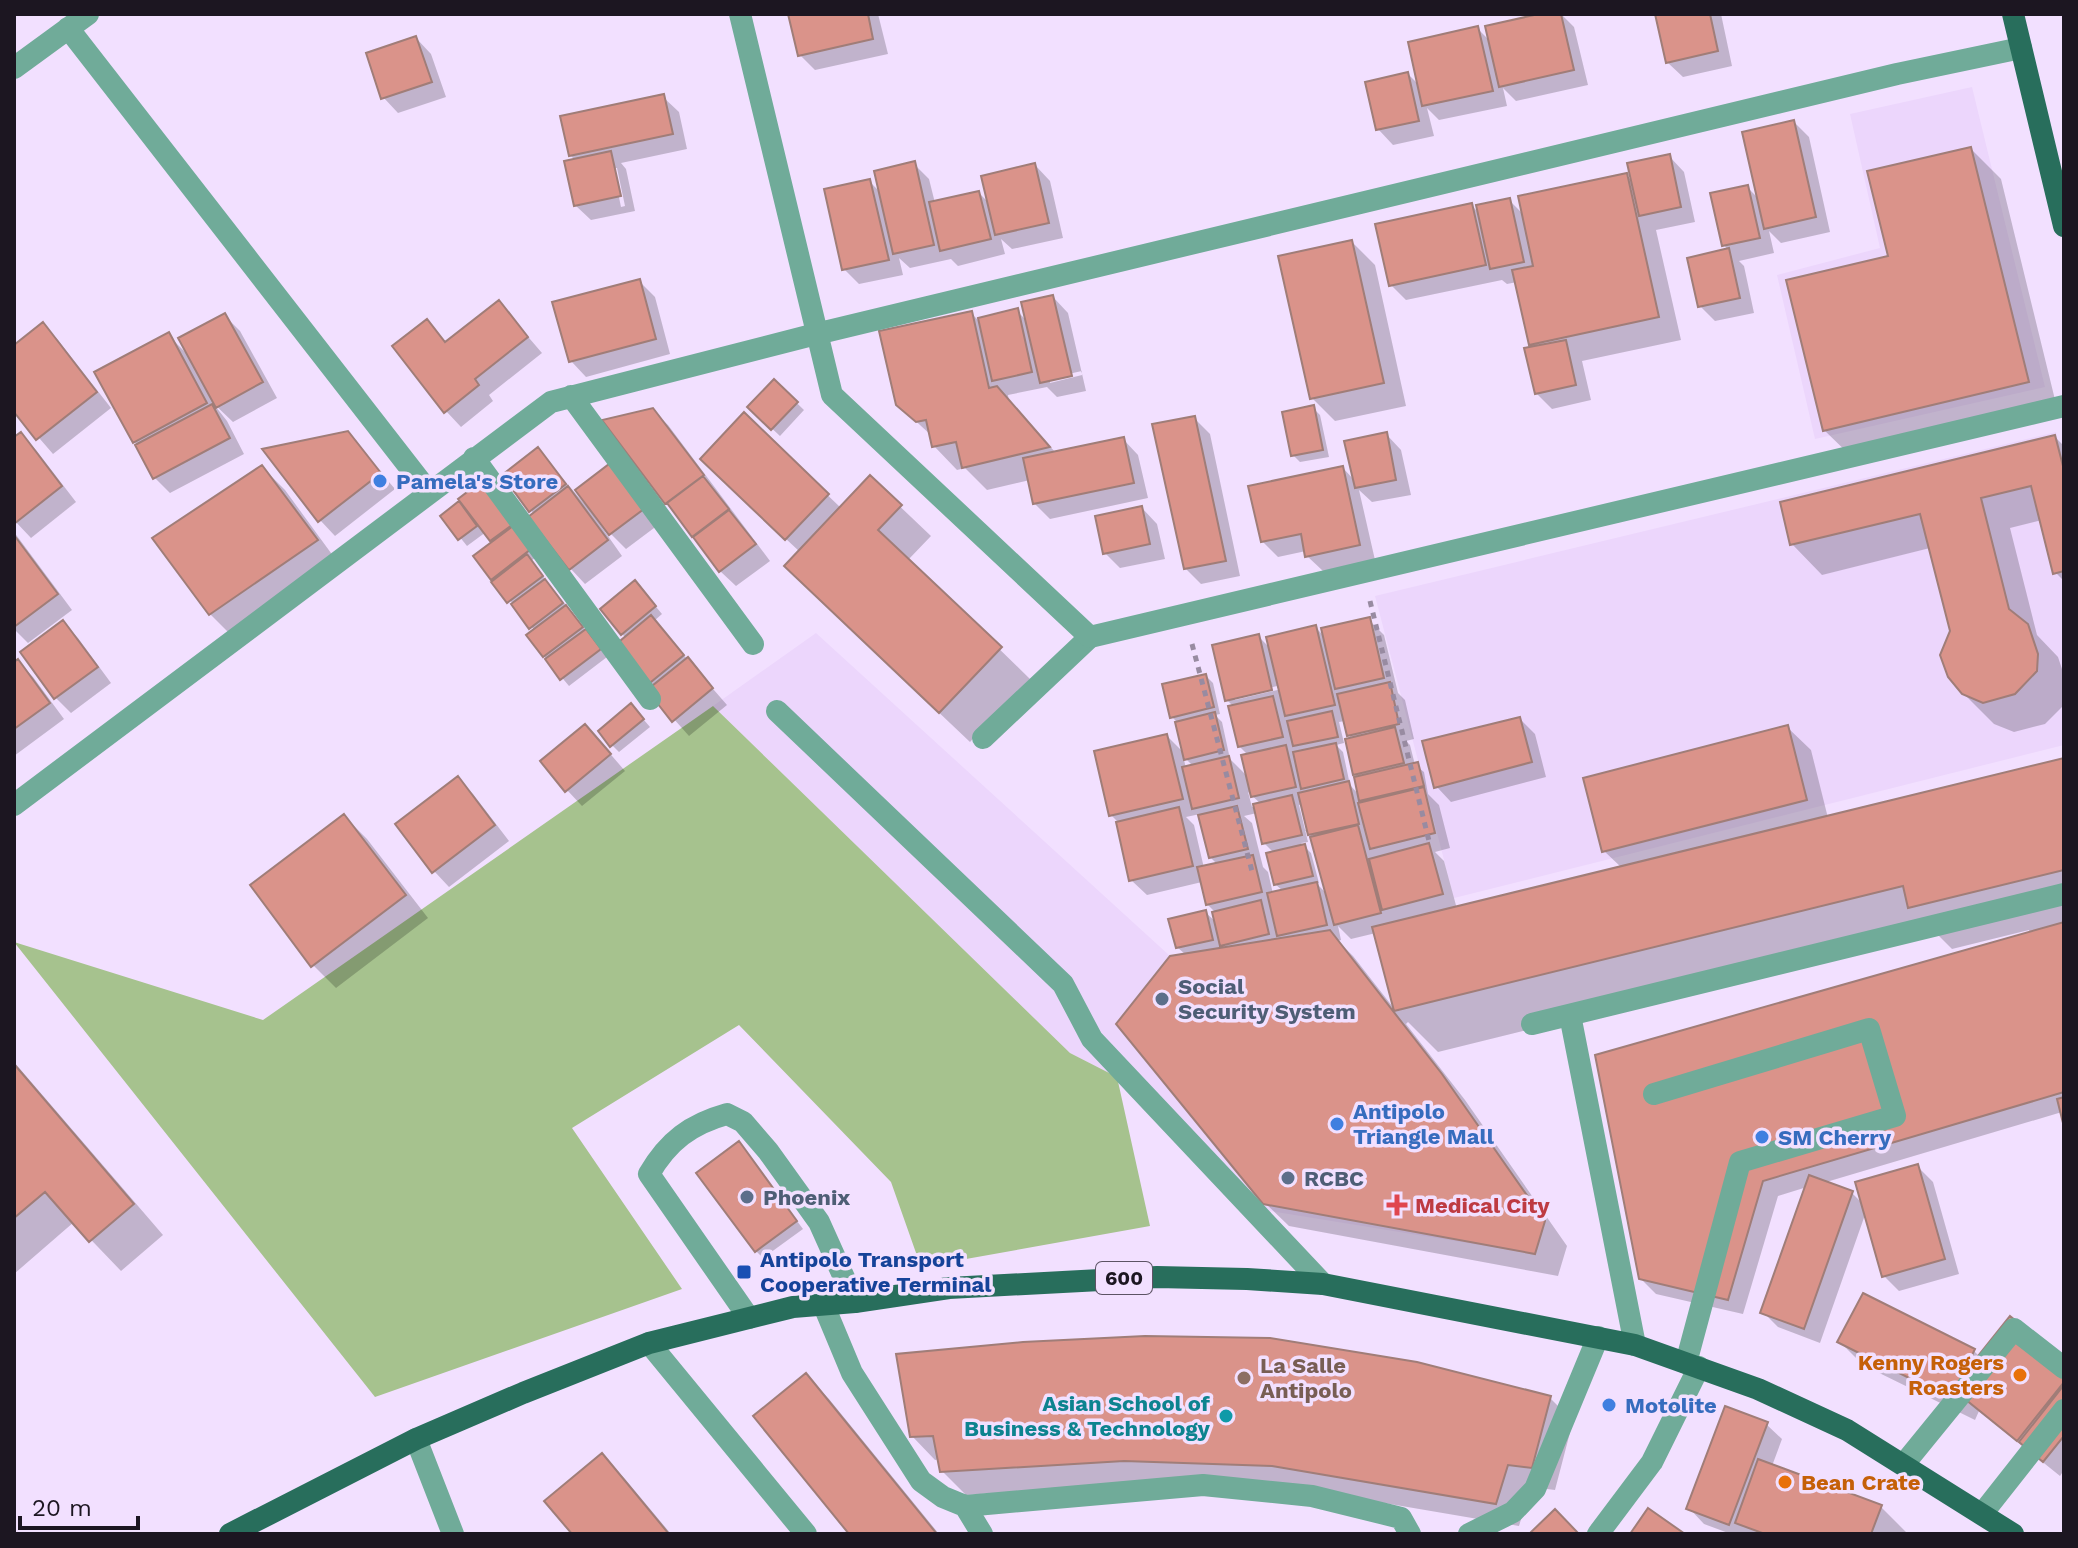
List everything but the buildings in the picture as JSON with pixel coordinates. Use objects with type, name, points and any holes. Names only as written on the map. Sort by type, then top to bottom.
[{"type":"main road","points":[[2013,14],[2059,189],[2064,226]]},
{"type":"main road","name":"600","points":[[230,1534],[416,1439],[649,1343],[793,1307],[824,1306],[949,1288],[1157,1277],[1323,1284],[1635,1345],[1758,1389],[1847,1430],[1904,1464],[1987,1523],[2013,1534]]},
{"type":"street","points":[[14,68],[88,14]]},
{"type":"street","points":[[740,14],[832,395],[1090,637]]},
{"type":"street","points":[[68,28],[428,491]]},
{"type":"street","points":[[14,805],[428,491],[551,402],[816,334],[1897,74],[2021,48]]},
{"type":"street","points":[[571,396],[753,644]]},
{"type":"street","points":[[983,738],[1090,637],[2064,406]]},
{"type":"street","points":[[474,458],[650,699]]},
{"type":"street","points":[[777,711],[1063,984],[1092,1039],[1323,1284]]},
{"type":"street","points":[[1532,1024],[2064,894]]},
{"type":"street","points":[[1570,1015],[1635,1345]]},
{"type":"street","points":[[1598,1534],[1652,1462],[1692,1365],[1740,1162],[1895,1116],[1869,1029],[1654,1094]]},
{"type":"street","points":[[749,1318],[649,1174],[660,1155],[680,1135],[702,1121],[727,1114],[743,1122],[768,1151],[819,1222],[855,1302]]},
{"type":"street","points":[[824,1306],[852,1373],[921,1481],[943,1497],[965,1506],[1203,1485],[1312,1496],[1401,1518],[1410,1534]]},
{"type":"street","points":[[1904,1464],[2014,1329],[2064,1368]]},
{"type":"street","points":[[1469,1534],[1513,1512],[1535,1489],[1598,1337]]},
{"type":"street","points":[[649,1343],[806,1534]]},
{"type":"street","points":[[1987,1523],[2064,1410]]},
{"type":"street","points":[[416,1439],[453,1534]]},
{"type":"street","points":[[965,1506],[982,1534]]},
{"type":"path","points":[[1363,573],[1429,841]]},
{"type":"path","points":[[1185,616],[1253,875]]},
{"type":"shaded area","points":[[1972,87],[2045,387],[1815,439],[1777,275],[1880,248],[1850,114]]},
{"type":"shaded area","points":[[2056,432],[2064,464],[2064,745],[1454,898],[1375,596]]},
{"type":"shaded area","points":[[816,633],[1170,956],[1330,930],[1442,1074],[1545,1221],[1535,1254],[1245,1207],[1117,1077],[1070,1053],[713,706]]},
{"type":"green space","points":[[713,706],[1070,1053],[1117,1077],[1150,1226],[921,1267],[891,1182],[739,1025],[572,1128],[682,1289],[375,1397],[14,942],[263,1020]]},
{"type":"place","name":"Pamela's Store","points":[[380,481]]},
{"type":"place","name":"Social Security System","points":[[1162,999]]},
{"type":"place","name":"Antipolo Triangle Mall","points":[[1337,1124]]},
{"type":"place","name":"SM Cherry","points":[[1762,1137]]},
{"type":"place","name":"RCBC","points":[[1288,1178]]},
{"type":"place","name":"Phoenix","points":[[747,1197]]},
{"type":"place","name":"Medical City","points":[[1397,1205]]},
{"type":"place","name":"Antipolo Transport Cooperative Terminal","points":[[744,1272]]},
{"type":"place","name":"Kenny Rogers Roasters","points":[[2020,1375]]},
{"type":"place","name":"La Salle Antipolo","points":[[1244,1378]]},
{"type":"place","name":"Motolite","points":[[1609,1405]]},
{"type":"place","name":"Asian School of Business & Technology","points":[[1226,1416]]},
{"type":"place","name":"Bean Crate","points":[[1785,1482]]}]
